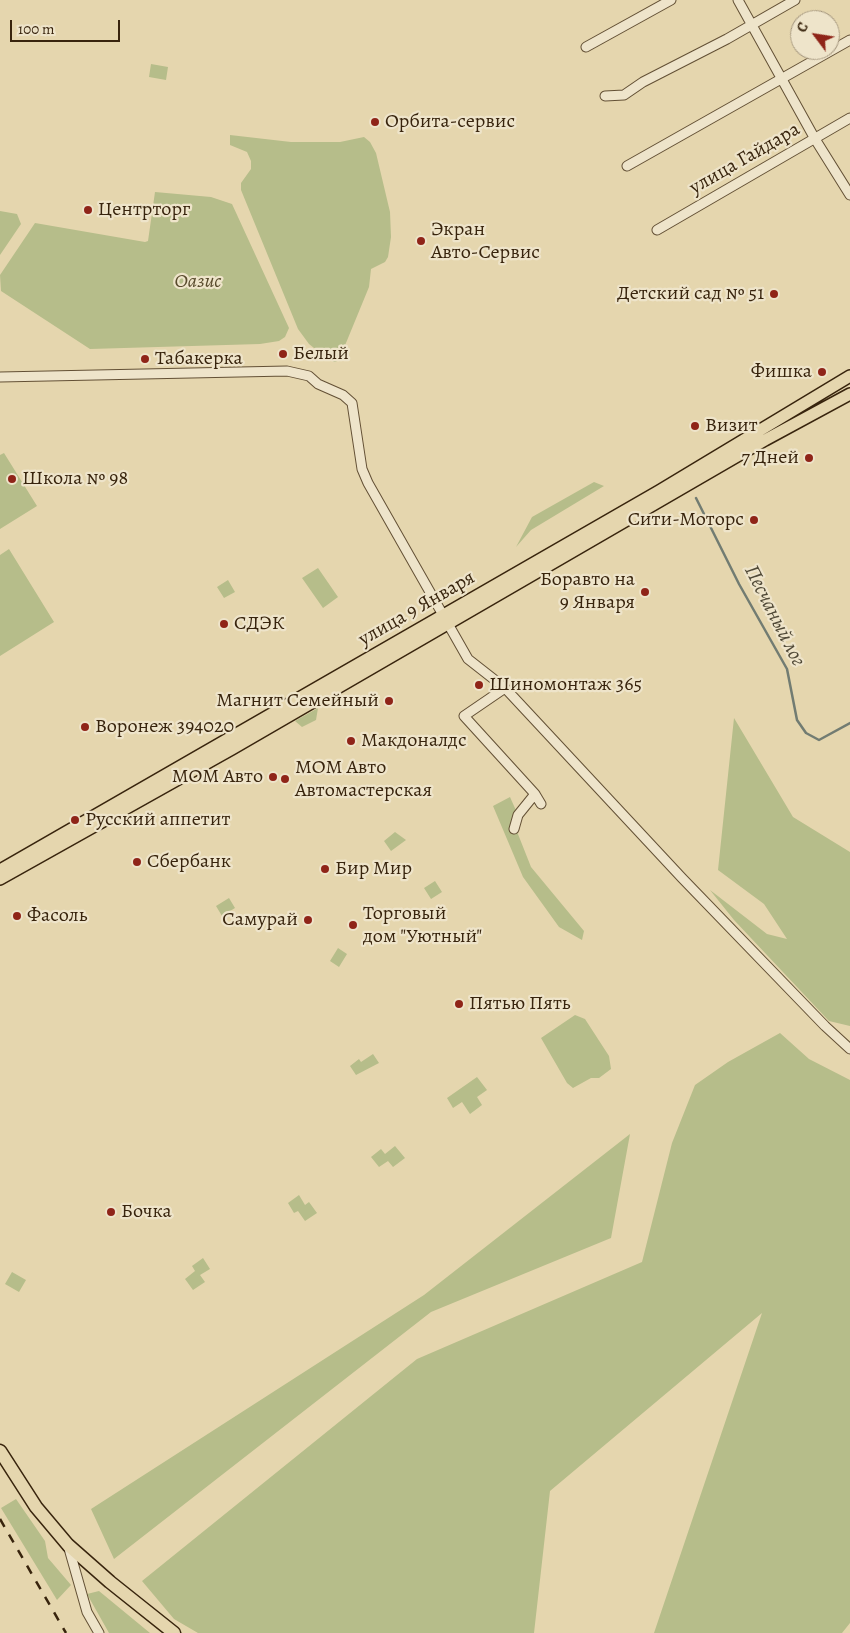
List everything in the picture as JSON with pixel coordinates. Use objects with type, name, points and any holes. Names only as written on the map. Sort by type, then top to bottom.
[{"type":"highway","points":[[0,1451],[36,1507],[68,1545],[174,1633]]},
{"type":"main road","name":"улица 9 Января","points":[[0,879],[517,578],[850,376]]},
{"type":"main road","name":"улица 9 Января","points":[[517,578],[850,394]]},
{"type":"main road","name":"улица 9 Января","points":[[0,870],[445,620]]},
{"type":"street","points":[[586,47],[671,0]]},
{"type":"street","points":[[738,0],[781,80],[850,195]]},
{"type":"street","points":[[605,96],[624,95],[643,82],[752,25],[795,0]]},
{"type":"street","points":[[627,166],[850,40]]},
{"type":"street","name":"улица Гайдара","points":[[657,230],[850,118]]},
{"type":"street","points":[[0,377],[287,371],[309,376],[318,384],[343,395],[352,404],[362,469],[368,483],[468,659],[505,688],[682,878],[825,1026],[850,1049]]},
{"type":"street","points":[[505,688],[464,716],[536,794],[541,804]]},
{"type":"street","points":[[514,829],[518,815],[536,794]]},
{"type":"street","points":[[68,1545],[87,1612],[99,1633]]},
{"type":"green space","points":[[151,64],[168,67],[166,80],[149,77]]},
{"type":"green space","points":[[230,135],[291,142],[340,142],[364,137],[370,142],[376,153],[390,212],[391,237],[388,257],[385,262],[371,269],[369,287],[339,360],[335,362],[329,360],[309,344],[298,329],[241,190],[241,183],[251,169],[251,161],[247,152],[230,145]]},
{"type":"green space","name":"Оазис","points":[[155,192],[211,197],[232,204],[289,328],[285,337],[279,341],[260,344],[90,349],[1,291],[0,275],[35,223],[145,242],[148,241]]},
{"type":"green space","points":[[0,211],[17,214],[21,224],[0,255]]},
{"type":"green space","name":"Школа № 98","points":[[4,453],[37,506],[0,529],[0,455]]},
{"type":"green space","points":[[594,482],[604,486],[531,530],[516,547],[532,517]]},
{"type":"green space","points":[[9,549],[54,622],[0,656],[0,555]]},
{"type":"green space","points":[[318,568],[338,597],[323,608],[302,578]]},
{"type":"green space","points":[[228,580],[235,592],[224,598],[217,587]]},
{"type":"green space","points":[[318,708],[316,720],[302,727],[295,721]]},
{"type":"green space","points":[[734,718],[793,817],[850,852],[850,1026],[829,1021],[734,920],[710,890],[767,934],[787,939],[764,904],[718,870]]},
{"type":"green space","points":[[510,797],[518,815],[514,824],[531,867],[584,931],[582,940],[559,927],[523,877],[493,806]]},
{"type":"green space","points":[[395,832],[406,840],[391,851],[384,841]]},
{"type":"green space","points":[[435,881],[442,892],[431,899],[424,888]]},
{"type":"green space","points":[[229,898],[235,908],[222,916],[216,906]]},
{"type":"green space","points":[[338,948],[347,954],[339,967],[330,961]]},
{"type":"green space","points":[[575,1015],[585,1019],[609,1056],[611,1069],[599,1078],[591,1078],[573,1088],[567,1083],[541,1038]]},
{"type":"green space","points":[[780,1033],[809,1059],[850,1080],[850,1623],[842,1633],[654,1633],[762,1313],[550,1491],[534,1633],[198,1633],[174,1619],[142,1581],[417,1359],[642,1262],[672,1143],[695,1085],[728,1062]]},
{"type":"green space","points":[[373,1054],[379,1063],[356,1075],[350,1066],[359,1059],[361,1062]]},
{"type":"green space","points":[[477,1077],[487,1090],[477,1097],[482,1105],[470,1114],[462,1102],[453,1108],[447,1098]]},
{"type":"green space","points":[[630,1134],[611,1238],[431,1312],[114,1559],[91,1509],[424,1295]]},
{"type":"green space","points":[[395,1146],[405,1158],[393,1167],[388,1161],[379,1167],[371,1157],[381,1149],[385,1154]]},
{"type":"green space","points":[[299,1195],[305,1205],[309,1202],[317,1213],[305,1221],[298,1211],[294,1213],[288,1203]]},
{"type":"green space","points":[[203,1258],[210,1269],[200,1275],[205,1282],[193,1290],[185,1279],[195,1271],[192,1266]]},
{"type":"green space","points":[[12,1272],[26,1280],[19,1292],[5,1284]]},
{"type":"green space","points":[[16,1499],[45,1541],[48,1558],[71,1585],[57,1600],[1,1508]]},
{"type":"green space","points":[[99,1591],[150,1633],[109,1633],[87,1594]]},
{"type":"waterway","name":"Песчаный лог","points":[[696,498],[739,584],[787,669],[797,720],[806,733],[819,740],[850,723]]},
{"type":"railway","points":[[0,1519],[66,1633]]},
{"type":"place","name":"Орбита-сервис","points":[[375,122]]},
{"type":"place","name":"Центрторг","points":[[88,210]]},
{"type":"place","name":"Экран Авто-Сервис","points":[[421,241]]},
{"type":"place","name":"Детский сад № 51","points":[[774,294]]},
{"type":"place","name":"Белый","points":[[283,354]]},
{"type":"place","name":"Табакерка","points":[[145,359]]},
{"type":"place","name":"Фишка","points":[[822,372]]},
{"type":"place","name":"Визит","points":[[695,426]]},
{"type":"place","name":"7 Дней","points":[[809,458]]},
{"type":"place","name":"Школа № 98","points":[[12,479]]},
{"type":"place","name":"Сити-Моторс","points":[[754,520]]},
{"type":"place","name":"Боравто на 9 Января","points":[[645,592]]},
{"type":"place","name":"СДЭК","points":[[224,624]]},
{"type":"place","name":"Шиномонтаж 365","points":[[479,685]]},
{"type":"place","name":"Магнит Семейный","points":[[389,701]]},
{"type":"place","name":"Воронеж 394020","points":[[85,727]]},
{"type":"place","name":"Макдоналдс","points":[[351,741]]},
{"type":"place","name":"МОМ Авто","points":[[273,777]]},
{"type":"place","name":"МОМ Авто Автомастерская","points":[[285,779]]},
{"type":"place","name":"Русский аппетит","points":[[75,820]]},
{"type":"place","name":"Сбербанк","points":[[137,862]]},
{"type":"place","name":"Бир Мир","points":[[325,869]]},
{"type":"place","name":"Фасоль","points":[[17,916]]},
{"type":"place","name":"Самурай","points":[[308,920]]},
{"type":"place","name":"Торговый дом \"Уютный\"","points":[[353,925]]},
{"type":"place","name":"Пятью Пять","points":[[459,1004]]},
{"type":"place","name":"Бочка","points":[[111,1212]]}]
